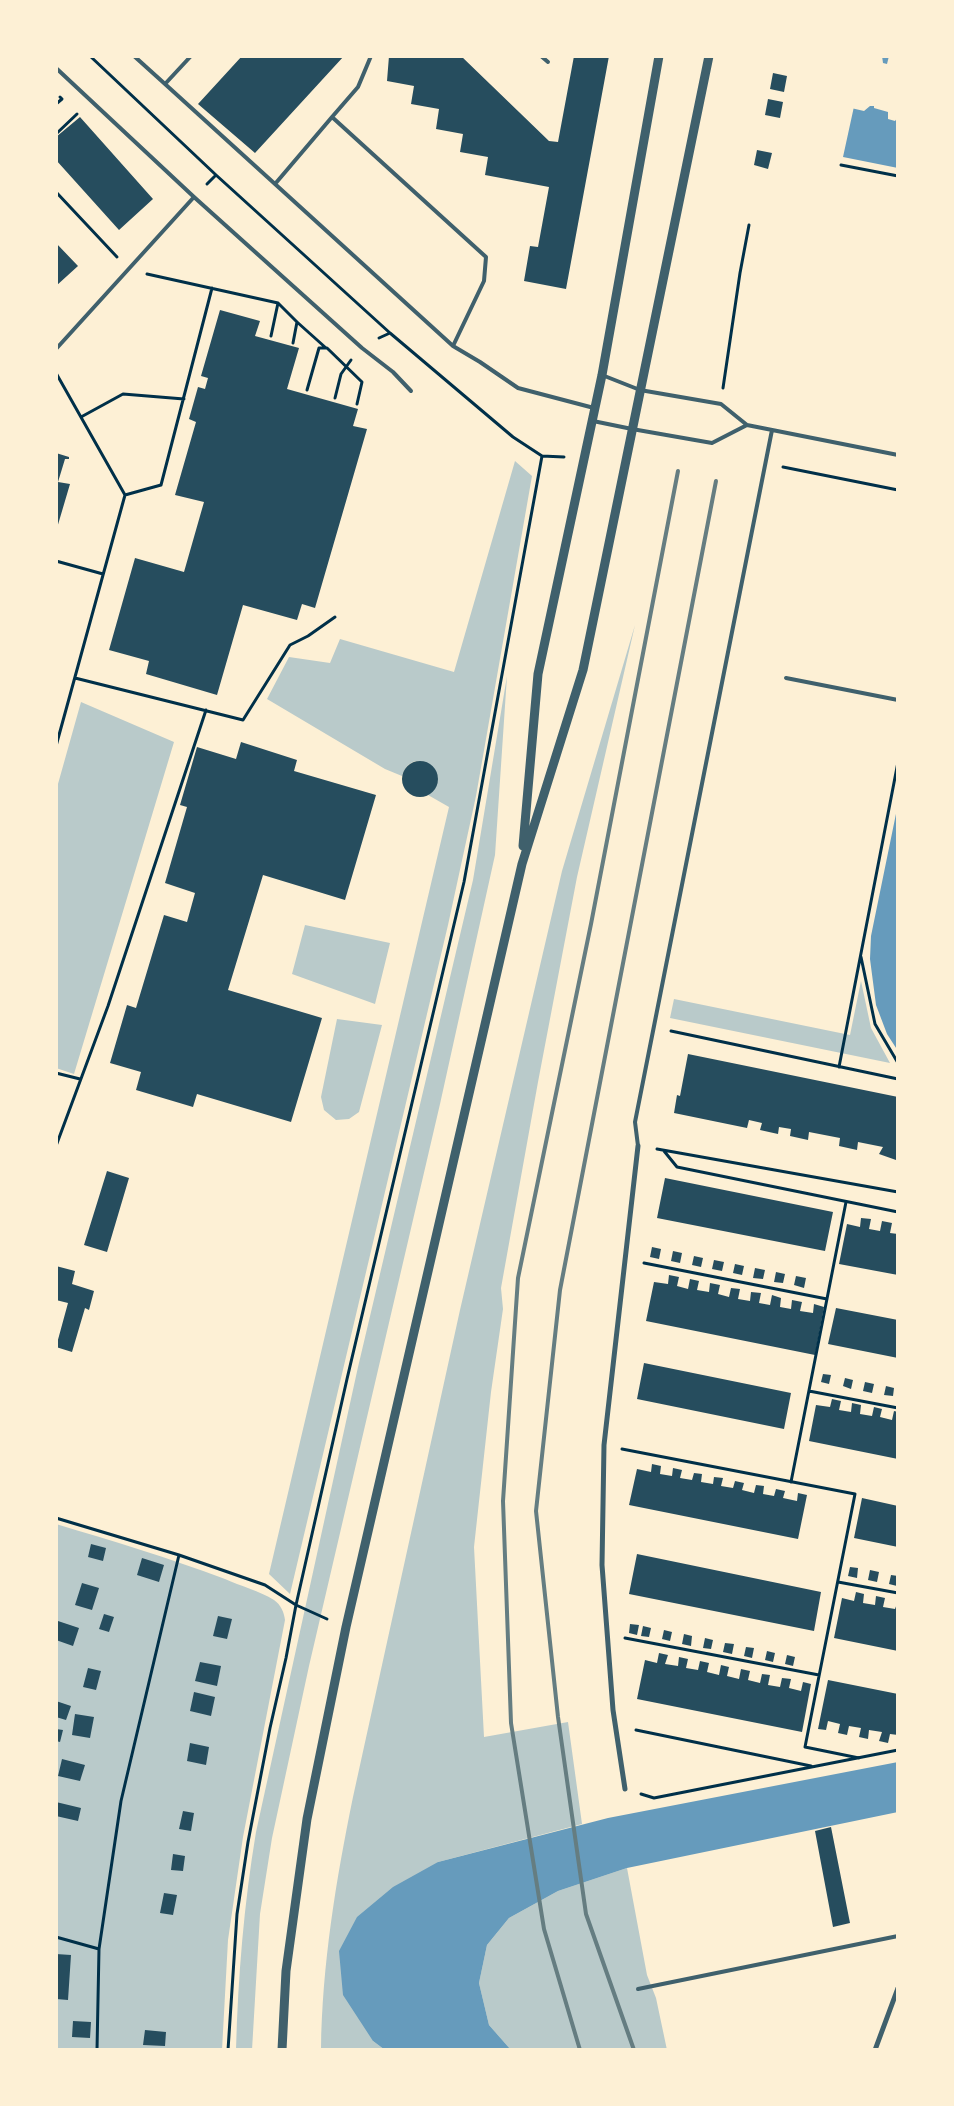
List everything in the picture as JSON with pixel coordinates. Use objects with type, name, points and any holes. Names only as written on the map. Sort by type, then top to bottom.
[{"type":"street","points":[[522,864],[538,674],[602,375],[659,56]]},
{"type":"street","points":[[282,2050],[286,1971],[307,1819],[346,1627],[522,864],[582,670],[709,56]]},
{"type":"street","points":[[625,1789],[615,1726],[602,1565],[604,1445],[638,1146]]},
{"type":"street","points":[[875,2050],[898,1988]]},
{"type":"lane","points":[[134,56],[454,346],[518,388],[594,408]]},
{"type":"lane","points":[[164,84],[191,56]]},
{"type":"lane","points":[[275,184],[358,87],[371,56]]},
{"type":"lane","points":[[541,56],[548,62]]},
{"type":"lane","points":[[56,68],[194,197],[362,348],[393,372],[411,391]]},
{"type":"lane","points":[[332,117],[486,257],[484,281],[454,346]]},
{"type":"lane","points":[[56,349],[194,197]]},
{"type":"lane","points":[[602,375],[640,390],[721,404],[747,425],[898,455]]},
{"type":"lane","points":[[592,420],[632,429],[712,442],[747,425]]},
{"type":"lane","points":[[638,1146],[635,1122],[772,430]]},
{"type":"lane","points":[[786,678],[898,700]]},
{"type":"lane","points":[[638,1989],[898,1936]]},
{"type":"path","points":[[90,56],[216,175],[390,333],[513,437],[542,456],[554,455],[583,460]]},
{"type":"path","points":[[62,99],[67,103]]},
{"type":"path","points":[[56,134],[78,113],[73,108]]},
{"type":"path","points":[[841,165],[898,176]]},
{"type":"path","points":[[56,192],[128,270],[278,303],[362,382],[358,404]]},
{"type":"path","points":[[721,404],[749,225]]},
{"type":"path","points":[[125,495],[161,485],[212,288]]},
{"type":"path","points":[[271,336],[278,303]]},
{"type":"path","points":[[293,343],[297,322]]},
{"type":"path","points":[[307,390],[319,348],[327,348]]},
{"type":"path","points":[[335,398],[340,374],[362,348]]},
{"type":"path","points":[[56,372],[125,495],[56,746]]},
{"type":"path","points":[[81,417],[123,394],[184,399]]},
{"type":"path","points":[[228,2050],[237,1914],[248,1842],[296,1605],[464,882],[542,456]]},
{"type":"path","points":[[765,464],[898,490]]},
{"type":"path","points":[[56,561],[103,574]]},
{"type":"path","points":[[75,678],[243,720],[290,645],[308,636],[335,617]]},
{"type":"path","points":[[56,1146],[108,1006],[206,710]]},
{"type":"path","points":[[56,725],[61,727]]},
{"type":"path","points":[[839,1067],[898,762]]},
{"type":"path","points":[[861,955],[875,1024],[898,1064]]},
{"type":"path","points":[[654,1028],[898,1079]]},
{"type":"path","points":[[56,1073],[80,1079]]},
{"type":"path","points":[[638,1146],[898,1192]]},
{"type":"path","points":[[664,1150],[677,1167],[898,1212]]},
{"type":"path","points":[[791,1482],[846,1202]]},
{"type":"path","points":[[625,1260],[827,1299]]},
{"type":"path","points":[[809,1391],[898,1408]]},
{"type":"path","points":[[604,1445],[855,1494],[806,1747],[859,1758]]},
{"type":"path","points":[[56,1518],[178,1555],[265,1585],[296,1605],[346,1627]]},
{"type":"path","points":[[97,2050],[99,1949],[122,1801],[178,1555]]},
{"type":"path","points":[[838,1582],[898,1593]]},
{"type":"path","points":[[607,1634],[819,1675]]},
{"type":"path","points":[[615,1726],[814,1767]]},
{"type":"path","points":[[625,1789],[654,1798],[898,1750]]},
{"type":"path","points":[[56,1937],[99,1949]]},
{"type":"shaded area","points":[[515,461],[532,476],[476,796],[448,925],[290,1594],[269,1574],[449,807],[428,795],[436,787],[438,778],[430,765],[414,762],[407,766],[402,776],[385,769],[267,699],[289,657],[330,663],[340,639],[454,672]]},
{"type":"shaded area","points":[[635,625],[577,877],[501,1288],[503,1309],[491,1392],[474,1547],[484,1737],[568,1722],[582,1824],[438,1862],[373,2041],[385,2050],[321,2050],[327,1954],[347,1828],[460,1310],[562,871]]},
{"type":"shaded area","points":[[507,676],[495,855],[440,1104],[309,1666],[272,1838],[260,1914],[252,2050],[236,2050],[242,1940],[256,1832],[358,1367],[473,880]]},
{"type":"shaded area","points":[[81,702],[174,742],[74,1074],[56,1068],[56,791]]},
{"type":"shaded area","points":[[305,925],[390,943],[375,1004],[292,974]]},
{"type":"shaded area","points":[[861,981],[871,1028],[890,1063],[670,1018],[674,999],[850,1035]]},
{"type":"shaded area","points":[[337,1019],[382,1025],[359,1112],[349,1119],[336,1120],[324,1110],[321,1097]]},
{"type":"shaded area","points":[[56,1524],[204,1571],[256,1591],[276,1602],[284,1614],[285,1620],[243,1837],[228,1940],[222,2050],[56,2050]]},
{"type":"shaded area","points":[[627,1868],[647,1975],[656,1998],[667,2050],[511,2050],[489,2025],[479,1983],[487,1945],[509,1918],[558,1891]]},
{"type":"water","points":[[865,56],[898,56],[898,168],[843,157]]},
{"type":"water","points":[[898,804],[898,1051],[887,1034],[876,1005],[870,959],[871,936]]},
{"type":"water","points":[[898,1762],[898,1812],[627,1868],[558,1891],[509,1918],[487,1945],[479,1983],[489,2025],[511,2050],[385,2050],[373,2041],[343,1995],[339,1951],[357,1917],[393,1887],[438,1862],[608,1818]]},
{"type":"pier","points":[[863,56],[882,56],[883,63],[887,64],[889,56],[898,56],[898,117],[895,121],[888,119],[888,112],[874,108],[874,106],[870,106],[864,111],[851,108]]},
{"type":"building","points":[[242,56],[344,56],[255,153],[198,104]]},
{"type":"building","points":[[389,56],[461,56],[549,141],[558,142],[574,56],[609,56],[566,289],[524,281],[530,246],[538,247],[549,187],[485,175],[488,157],[460,152],[463,134],[436,129],[439,109],[411,104],[414,86],[387,81]]},
{"type":"building","points":[[773,73],[787,76],[784,92],[770,89]]},
{"type":"building","points":[[768,99],[783,102],[780,118],[765,115]]},
{"type":"building","points":[[80,117],[153,199],[119,230],[56,160],[56,137]]},
{"type":"building","points":[[757,150],[772,153],[768,169],[754,165]]},
{"type":"building","points":[[56,243],[78,266],[56,286]]},
{"type":"building","points":[[220,310],[260,321],[255,336],[299,348],[287,389],[358,409],[353,426],[367,429],[315,608],[302,604],[297,620],[243,605],[217,695],[146,674],[149,661],[109,650],[135,558],[184,572],[204,502],[175,495],[196,422],[189,419],[198,387],[205,389],[208,378],[201,376]]},
{"type":"building","points":[[56,453],[69,457],[69,459],[65,459],[58,482],[70,484],[57,528]]},
{"type":"building","points":[[241,742],[297,760],[294,771],[376,795],[345,900],[263,875],[228,990],[322,1018],[291,1122],[197,1094],[193,1107],[136,1090],[141,1072],[110,1063],[127,1005],[136,1008],[164,915],[187,922],[195,893],[165,883],[187,807],[180,805],[197,747],[236,759]]},
{"type":"building","points":[[420,761],[427,762],[433,766],[437,772],[437,786],[433,792],[427,796],[420,797],[413,796],[407,792],[403,786],[402,779],[403,772],[407,766],[413,762]]},
{"type":"building","points":[[688,1054],[898,1097],[898,1155],[896,1160],[879,1154],[883,1147],[858,1142],[857,1150],[839,1146],[840,1138],[809,1132],[808,1140],[790,1136],[791,1129],[779,1127],[778,1134],[760,1130],[762,1123],[749,1120],[747,1128],[674,1113],[677,1095],[680,1096]]},
{"type":"building","points":[[107,1171],[129,1178],[107,1252],[84,1245]]},
{"type":"building","points":[[665,1178],[833,1212],[825,1251],[657,1218]]},
{"type":"building","points":[[861,1218],[871,1219],[869,1229],[880,1231],[882,1221],[892,1223],[890,1233],[898,1234],[898,1275],[839,1264],[847,1224],[860,1227]]},
{"type":"building","points":[[652,1247],[661,1249],[659,1259],[650,1257]]},
{"type":"building","points":[[673,1251],[682,1253],[680,1263],[671,1261]]},
{"type":"building","points":[[694,1256],[703,1258],[701,1267],[692,1265]]},
{"type":"building","points":[[714,1260],[724,1262],[722,1271],[712,1269]]},
{"type":"building","points":[[735,1264],[744,1266],[742,1275],[733,1273]]},
{"type":"building","points":[[56,1266],[75,1271],[72,1284],[94,1291],[89,1310],[85,1308],[72,1352],[56,1347],[68,1303],[56,1300]]},
{"type":"building","points":[[755,1268],[765,1270],[763,1279],[753,1278]]},
{"type":"building","points":[[776,1272],[785,1274],[783,1283],[774,1282]]},
{"type":"building","points":[[669,1275],[679,1277],[677,1286],[688,1289],[690,1279],[699,1281],[697,1290],[709,1292],[710,1283],[720,1285],[718,1294],[729,1297],[731,1288],[740,1289],[738,1299],[750,1301],[751,1292],[761,1293],[759,1303],[770,1305],[772,1295],[781,1298],[780,1307],[791,1309],[792,1300],[802,1302],[800,1311],[813,1313],[814,1304],[824,1307],[815,1355],[646,1321],[654,1282],[668,1284]]},
{"type":"building","points":[[796,1276],[806,1278],[804,1288],[794,1285]]},
{"type":"building","points":[[836,1308],[898,1320],[898,1358],[828,1344]]},
{"type":"building","points":[[644,1363],[791,1393],[784,1429],[637,1399]]},
{"type":"building","points":[[823,1374],[831,1375],[829,1384],[821,1382]]},
{"type":"building","points":[[845,1378],[853,1380],[851,1389],[843,1386]]},
{"type":"building","points":[[865,1382],[874,1384],[872,1393],[863,1391]]},
{"type":"building","points":[[886,1386],[894,1388],[893,1396],[884,1395]]},
{"type":"building","points":[[832,1399],[841,1401],[839,1410],[851,1412],[852,1403],[861,1405],[860,1414],[872,1416],[874,1407],[882,1409],[880,1417],[892,1420],[894,1411],[898,1412],[898,1459],[809,1441],[816,1405],[830,1407]]},
{"type":"building","points":[[652,1464],[661,1466],[660,1474],[672,1476],[673,1468],[682,1470],[680,1478],[692,1480],[694,1473],[702,1474],[701,1482],[713,1484],[714,1477],[723,1478],[721,1486],[733,1488],[735,1481],[744,1483],[742,1490],[754,1493],[756,1485],[764,1486],[763,1494],[774,1496],[776,1489],[785,1491],[783,1498],[797,1501],[798,1493],[807,1495],[798,1539],[629,1505],[637,1469],[651,1472]]},
{"type":"building","points":[[862,1498],[898,1506],[898,1547],[854,1538]]},
{"type":"building","points":[[91,1544],[106,1548],[103,1561],[88,1557]]},
{"type":"building","points":[[637,1554],[821,1592],[814,1631],[629,1594]]},
{"type":"building","points":[[142,1558],[164,1565],[159,1582],[137,1575]]},
{"type":"building","points":[[850,1567],[858,1568],[857,1578],[848,1576]]},
{"type":"building","points":[[870,1570],[879,1572],[877,1582],[868,1580]]},
{"type":"building","points":[[891,1575],[898,1576],[897,1586],[889,1584]]},
{"type":"building","points":[[82,1583],[99,1588],[92,1610],[75,1605]]},
{"type":"building","points":[[856,1592],[864,1594],[863,1603],[875,1605],[876,1596],[885,1598],[883,1607],[895,1609],[898,1601],[898,1651],[834,1638],[842,1598],[854,1601]]},
{"type":"building","points":[[104,1614],[114,1617],[109,1632],[99,1629]]},
{"type":"building","points":[[218,1616],[232,1619],[227,1639],[213,1636]]},
{"type":"building","points":[[58,1621],[79,1628],[73,1646],[56,1640]]},
{"type":"building","points":[[630,1624],[639,1625],[637,1635],[629,1633]]},
{"type":"building","points":[[643,1626],[651,1628],[649,1637],[641,1636]]},
{"type":"building","points":[[664,1630],[672,1632],[670,1641],[662,1639]]},
{"type":"building","points":[[684,1634],[692,1636],[691,1646],[682,1644]]},
{"type":"building","points":[[705,1638],[713,1640],[711,1649],[703,1648]]},
{"type":"building","points":[[725,1643],[734,1644],[732,1654],[723,1652]]},
{"type":"building","points":[[746,1647],[754,1648],[752,1658],[744,1656]]},
{"type":"building","points":[[767,1651],[775,1653],[773,1662],[765,1660]]},
{"type":"building","points":[[659,1653],[668,1655],[665,1664],[678,1666],[679,1657],[688,1659],[686,1668],[698,1670],[700,1661],[709,1663],[707,1672],[719,1675],[721,1665],[729,1667],[727,1676],[739,1679],[741,1669],[750,1671],[748,1680],[760,1683],[762,1674],[770,1675],[768,1685],[780,1687],[782,1678],[791,1679],[789,1688],[801,1691],[803,1682],[811,1684],[802,1732],[637,1699],[645,1660],[657,1663]]},
{"type":"building","points":[[787,1655],[795,1657],[793,1666],[785,1664]]},
{"type":"building","points":[[200,1662],[221,1666],[217,1686],[195,1681]]},
{"type":"building","points":[[88,1668],[101,1671],[96,1690],[83,1687]]},
{"type":"building","points":[[828,1680],[898,1694],[898,1735],[890,1734],[888,1743],[879,1741],[882,1732],[869,1730],[868,1739],[859,1737],[861,1728],[849,1726],[847,1735],[838,1733],[840,1724],[828,1721],[826,1730],[818,1729]]},
{"type":"building","points":[[194,1692],[215,1697],[211,1716],[190,1711]]},
{"type":"building","points":[[56,1701],[71,1706],[66,1720],[56,1717]]},
{"type":"building","points":[[75,1714],[94,1717],[90,1738],[72,1735]]},
{"type":"building","points":[[56,1729],[63,1730],[60,1742],[56,1741]]},
{"type":"building","points":[[190,1743],[209,1747],[206,1765],[187,1761]]},
{"type":"building","points":[[62,1759],[85,1765],[80,1781],[58,1776]]},
{"type":"building","points":[[56,1802],[81,1808],[78,1821],[56,1816]]},
{"type":"building","points":[[183,1811],[194,1813],[191,1831],[179,1829]]},
{"type":"building","points":[[831,1827],[850,1923],[833,1927],[815,1831]]},
{"type":"building","points":[[173,1854],[185,1856],[183,1871],[171,1870]]},
{"type":"building","points":[[164,1893],[177,1895],[173,1915],[160,1913]]},
{"type":"building","points":[[56,1954],[71,1955],[68,2000],[56,1999]]},
{"type":"building","points":[[73,2021],[91,2022],[90,2038],[72,2037]]},
{"type":"building","points":[[145,2030],[166,2032],[165,2046],[143,2045]]},
{"type":"railway","points":[[580,2050],[544,1929],[511,1723],[503,1501],[518,1278],[591,924],[678,471]]},
{"type":"railway","points":[[634,2050],[586,1914],[558,1717],[536,1511],[560,1290],[716,481]]}]
